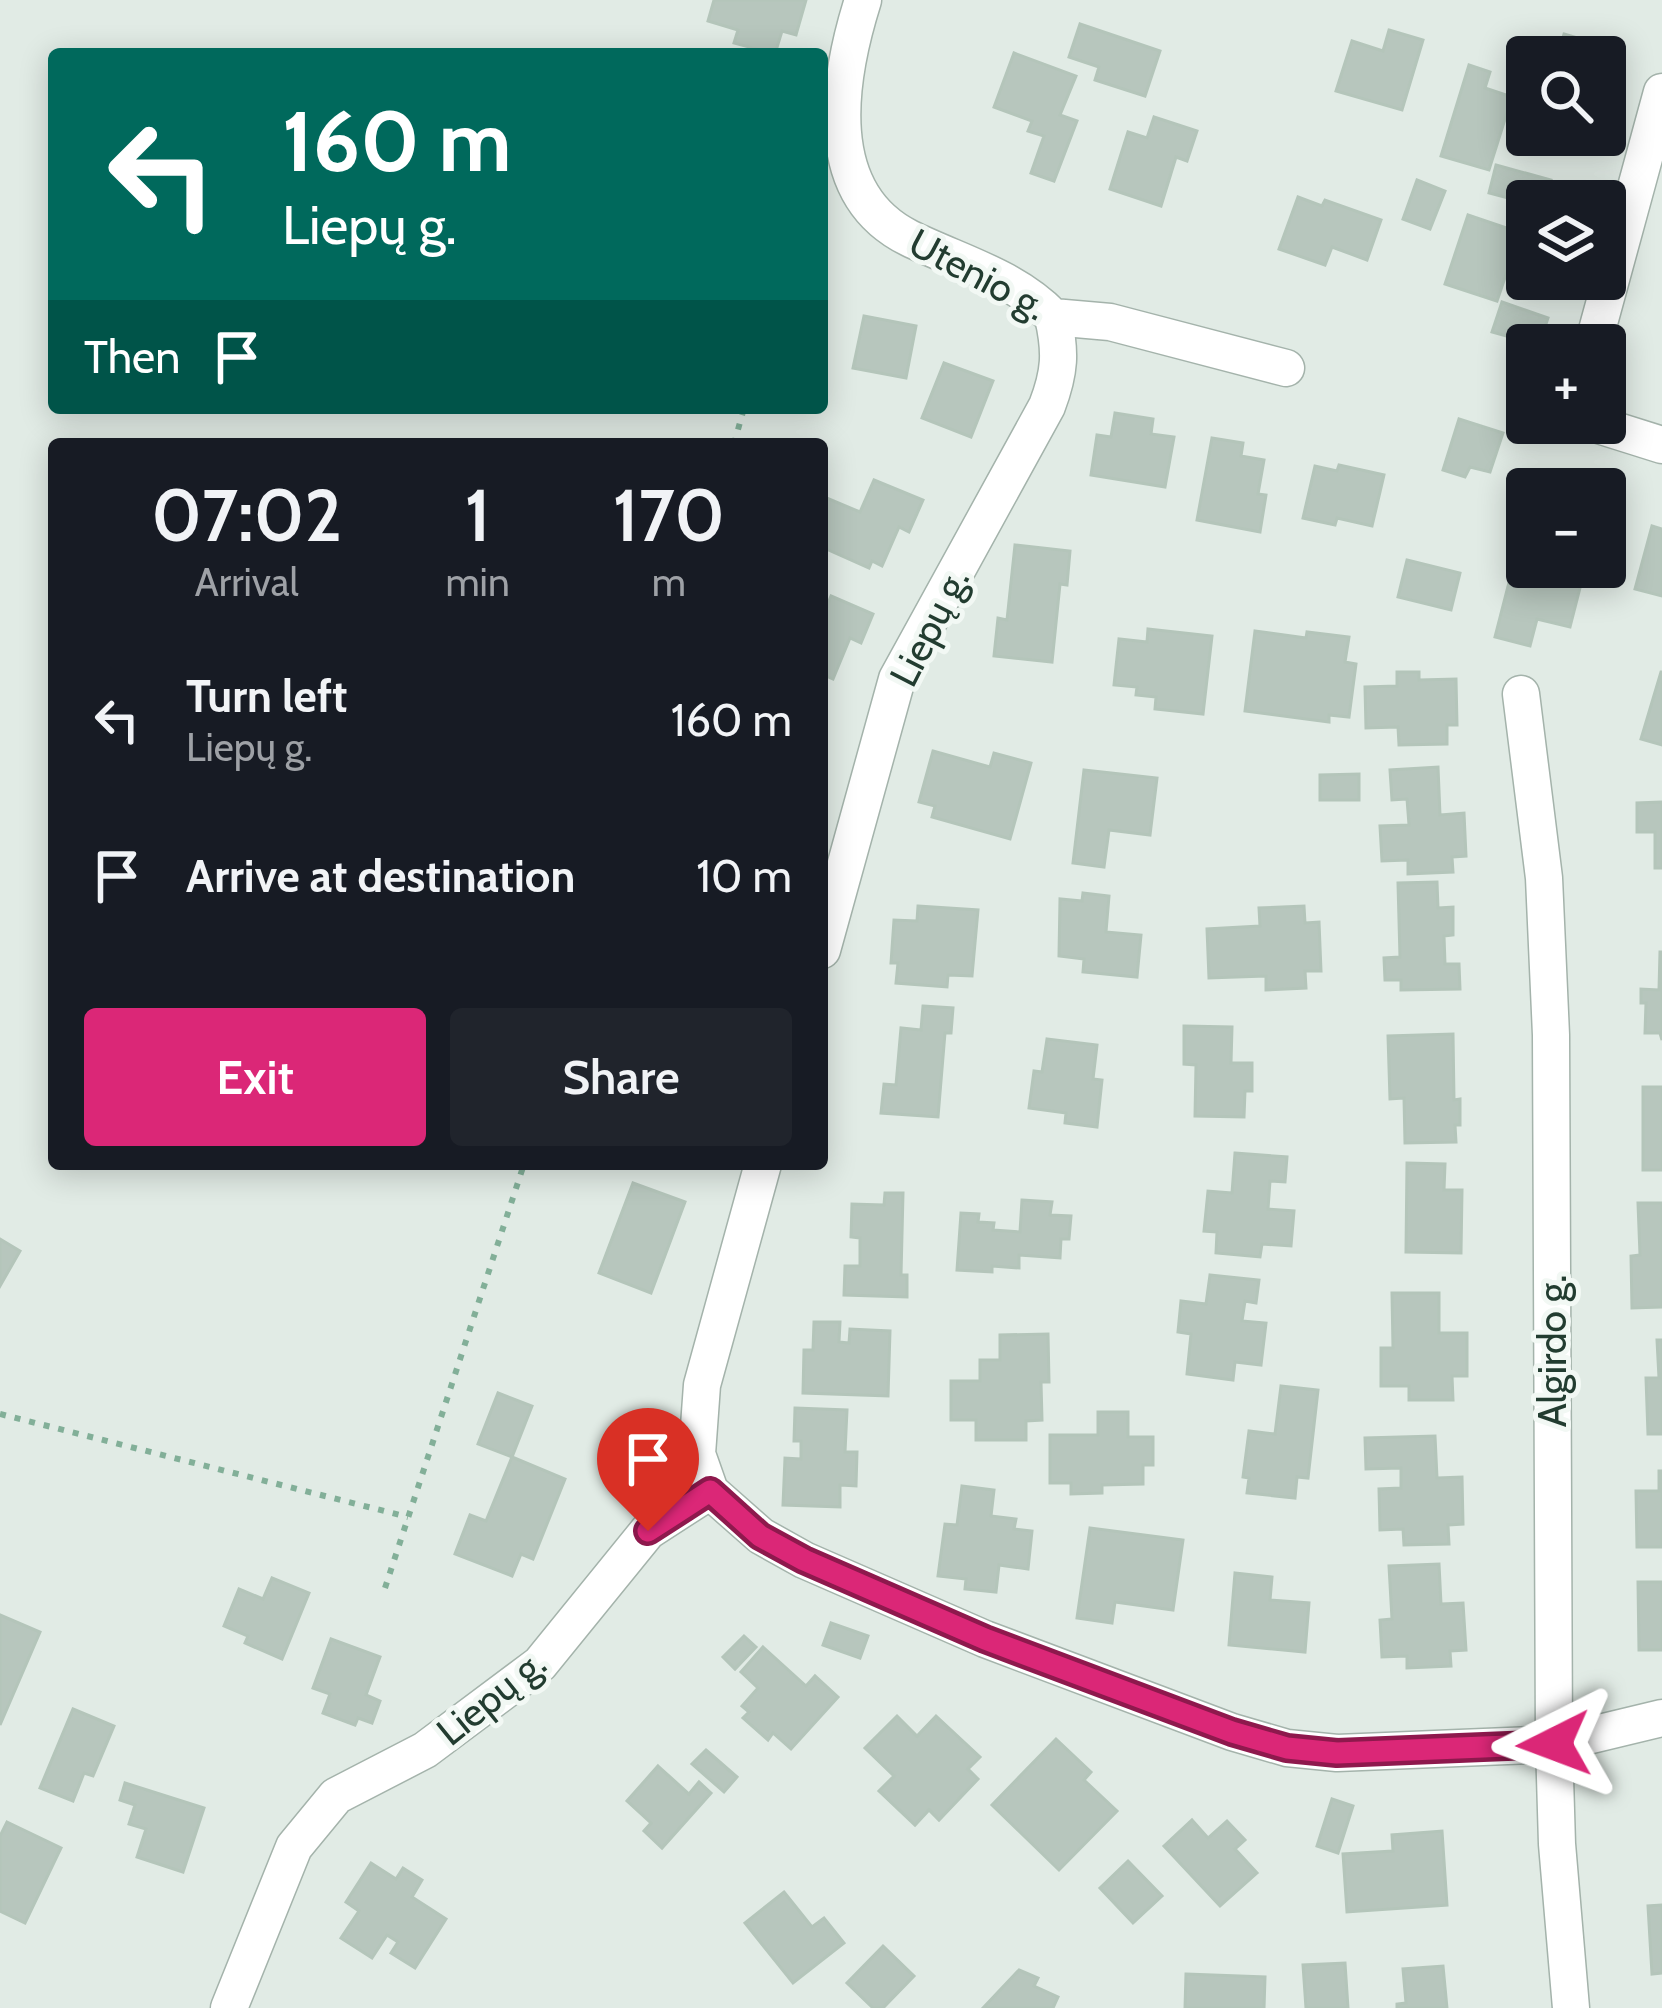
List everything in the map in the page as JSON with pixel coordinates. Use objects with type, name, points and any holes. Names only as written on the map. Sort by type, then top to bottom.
[{"type":"street","name":"Utenio g.","points":[[862,0],[842,82],[846,159],[858,190],[879,219],[1032,296],[1053,317],[1110,322],[1286,368]]},
{"type":"street","points":[[1598,324],[1662,92]]},
{"type":"street","name":"Liepų g.","points":[[828,928],[897,679],[1058,376],[1061,352],[1053,317]]},
{"type":"street","points":[[1626,434],[1662,445]]},
{"type":"street","name":"Algirdo g.","points":[[1521,694],[1544,878],[1550,1035],[1554,1744],[1571,2008]]},
{"type":"street","points":[[761,1170],[702,1384],[697,1454],[710,1491],[760,1536],[985,1639],[1232,1732],[1287,1748],[1337,1753],[1554,1744],[1662,1718]]},
{"type":"street","name":"Liepų g.","points":[[229,2008],[294,1846],[336,1796],[425,1750],[540,1664],[648,1531],[710,1491]]},
{"type":"path","points":[[385,1588],[522,1170]]},
{"type":"path","points":[[0,1414],[408,1517]]},
{"type":"building","points":[[714,0],[806,0],[796,35],[782,31],[777,48],[734,43],[738,30],[708,21]]},
{"type":"building","points":[[1080,24],[1160,51],[1145,96],[1095,80],[1099,67],[1069,57]]},
{"type":"building","points":[[1389,30],[1423,40],[1402,110],[1336,91],[1352,41],[1383,51]]},
{"type":"building","points":[[1014,53],[1076,76],[1060,115],[1077,121],[1054,181],[1031,173],[1044,136],[1028,131],[1032,121],[994,107]]},
{"type":"building","points":[[1469,65],[1490,72],[1485,88],[1506,95],[1506,116],[1489,170],[1441,156]]},
{"type":"building","points":[[1154,117],[1197,131],[1187,161],[1176,157],[1161,206],[1110,189],[1128,132],[1147,138]]},
{"type":"building","points":[[1496,165],[1551,180],[1506,180],[1506,197],[1489,193]]},
{"type":"building","points":[[1417,180],[1445,191],[1430,229],[1403,219]]},
{"type":"building","points":[[1298,197],[1322,206],[1325,200],[1381,220],[1367,260],[1332,247],[1325,265],[1279,249]]},
{"type":"building","points":[[1468,215],[1506,228],[1506,275],[1497,301],[1445,284]]},
{"type":"building","points":[[1502,302],[1548,318],[1546,324],[1506,324],[1506,336],[1492,332]]},
{"type":"building","points":[[864,316],[916,326],[906,378],[853,368]]},
{"type":"building","points":[[944,363],[993,381],[971,437],[922,418]]},
{"type":"building","points":[[1115,413],[1153,419],[1151,434],[1174,437],[1165,487],[1091,475],[1097,435],[1111,437]]},
{"type":"building","points":[[1459,419],[1503,433],[1490,472],[1470,467],[1465,477],[1443,470]]},
{"type":"building","points":[[1212,438],[1243,443],[1241,456],[1264,460],[1258,494],[1266,495],[1260,532],[1197,520]]},
{"type":"building","points":[[1339,465],[1384,475],[1372,526],[1337,518],[1335,525],[1303,518],[1315,466],[1337,471]]},
{"type":"building","points":[[874,480],[923,500],[909,532],[899,527],[882,566],[872,561],[869,568],[828,550],[828,499],[860,512]]},
{"type":"building","points":[[1652,526],[1662,529],[1662,596],[1635,589]]},
{"type":"building","points":[[1015,545],[1070,551],[1067,585],[1060,584],[1052,662],[994,656],[998,618],[1007,620]]},
{"type":"building","points":[[1407,560],[1460,573],[1451,610],[1398,597]]},
{"type":"building","points":[[1508,588],[1580,588],[1570,627],[1537,619],[1530,646],[1495,637]]},
{"type":"building","points":[[831,596],[873,614],[861,643],[850,638],[833,679],[828,677]]},
{"type":"building","points":[[1148,629],[1212,636],[1203,714],[1155,709],[1156,697],[1136,695],[1137,687],[1114,685],[1119,639],[1147,642]]},
{"type":"building","points":[[1255,631],[1306,638],[1307,632],[1349,637],[1345,662],[1356,664],[1349,717],[1329,715],[1329,722],[1245,711]]},
{"type":"building","points":[[1397,672],[1419,672],[1419,680],[1456,679],[1457,725],[1447,725],[1447,744],[1399,745],[1398,727],[1366,728],[1365,687],[1397,686]]},
{"type":"building","points":[[1662,672],[1662,745],[1641,739]]},
{"type":"building","points":[[933,751],[990,767],[994,753],[1031,763],[1010,839],[932,817],[935,806],[919,802]]},
{"type":"building","points":[[1438,767],[1440,815],[1464,813],[1466,856],[1452,857],[1453,872],[1408,874],[1408,860],[1382,861],[1380,826],[1409,825],[1407,799],[1392,800],[1390,770]]},
{"type":"building","points":[[1084,770],[1157,778],[1150,835],[1109,830],[1104,867],[1073,863]]},
{"type":"building","points":[[1359,774],[1359,800],[1320,800],[1320,775]]},
{"type":"building","points":[[1662,802],[1662,868],[1655,868],[1655,832],[1637,832],[1637,803]]},
{"type":"building","points":[[1437,882],[1438,908],[1453,907],[1453,935],[1444,936],[1445,964],[1459,964],[1460,989],[1401,990],[1401,980],[1385,980],[1384,958],[1400,957],[1398,883]]},
{"type":"building","points":[[1083,893],[1109,896],[1106,932],[1141,935],[1137,977],[1083,972],[1084,959],[1059,956],[1060,899],[1082,901]]},
{"type":"building","points":[[918,906],[978,910],[972,976],[948,975],[947,987],[896,983],[898,963],[891,963],[894,920],[917,921]]},
{"type":"building","points":[[1304,906],[1305,923],[1319,922],[1321,971],[1305,971],[1306,988],[1266,990],[1266,976],[1209,978],[1207,929],[1260,926],[1259,908]]},
{"type":"building","points":[[1660,952],[1662,1040],[1660,1033],[1645,1033],[1646,1003],[1641,1003],[1641,989],[1659,990]]},
{"type":"building","points":[[923,1006],[953,1008],[951,1033],[945,1033],[938,1117],[881,1113],[884,1084],[896,1085],[901,1028],[921,1030]]},
{"type":"building","points":[[1184,1026],[1232,1027],[1231,1063],[1252,1063],[1252,1091],[1245,1091],[1244,1117],[1195,1116],[1196,1065],[1184,1064]]},
{"type":"building","points":[[1453,1034],[1454,1100],[1460,1099],[1456,1142],[1405,1143],[1404,1098],[1390,1099],[1388,1036]]},
{"type":"building","points":[[1047,1039],[1097,1045],[1093,1079],[1102,1080],[1097,1127],[1065,1123],[1066,1113],[1029,1108],[1034,1071],[1042,1072]]},
{"type":"building","points":[[1643,1087],[1662,1087],[1662,1170],[1643,1170]]},
{"type":"building","points":[[1235,1153],[1287,1157],[1285,1182],[1270,1181],[1268,1209],[1294,1211],[1291,1246],[1262,1244],[1260,1257],[1216,1253],[1217,1232],[1204,1231],[1208,1191],[1232,1193]]},
{"type":"building","points":[[1407,1163],[1445,1164],[1444,1190],[1462,1190],[1461,1253],[1406,1252]]},
{"type":"building","points":[[633,1183],[685,1202],[651,1293],[599,1273]]},
{"type":"building","points":[[885,1193],[903,1193],[901,1275],[907,1275],[907,1297],[844,1295],[845,1266],[860,1266],[860,1238],[851,1237],[852,1204],[884,1205]]},
{"type":"building","points":[[1022,1200],[1052,1202],[1050,1215],[1071,1216],[1069,1239],[1061,1239],[1060,1258],[1019,1255],[1019,1268],[957,1270],[961,1213],[979,1214],[978,1222],[994,1223],[993,1230],[1020,1232]]},
{"type":"building","points":[[1638,1203],[1662,1203],[1662,1307],[1632,1308],[1631,1256],[1640,1255]]},
{"type":"building","points":[[0,1239],[20,1251],[0,1286]]},
{"type":"building","points":[[1210,1275],[1259,1280],[1256,1303],[1245,1301],[1242,1321],[1266,1323],[1261,1365],[1235,1362],[1233,1380],[1187,1374],[1191,1334],[1178,1332],[1181,1301],[1206,1304]]},
{"type":"building","points":[[1392,1293],[1439,1293],[1439,1333],[1467,1333],[1467,1376],[1452,1376],[1453,1400],[1409,1400],[1409,1386],[1381,1386],[1381,1348],[1393,1348]]},
{"type":"building","points":[[814,1322],[840,1322],[839,1342],[849,1343],[850,1329],[890,1331],[888,1396],[803,1393],[804,1350],[813,1350]]},
{"type":"building","points":[[1048,1334],[1049,1382],[1041,1382],[1042,1420],[1026,1421],[1026,1440],[976,1440],[976,1420],[951,1420],[951,1381],[980,1381],[980,1360],[1000,1360],[1000,1335]]},
{"type":"building","points":[[1657,1340],[1662,1340],[1662,1434],[1648,1434],[1646,1378],[1659,1378]]},
{"type":"building","points":[[1281,1386],[1318,1390],[1308,1478],[1297,1477],[1295,1498],[1247,1493],[1249,1478],[1243,1477],[1249,1431],[1275,1434]]},
{"type":"building","points":[[498,1393],[532,1406],[512,1457],[478,1444]]},
{"type":"building","points":[[795,1408],[847,1410],[845,1452],[857,1452],[856,1486],[840,1485],[840,1507],[783,1505],[785,1458],[801,1459],[801,1441],[794,1441]]},
{"type":"building","points":[[1098,1412],[1128,1412],[1128,1437],[1153,1437],[1153,1465],[1143,1465],[1143,1484],[1102,1485],[1102,1493],[1071,1494],[1071,1483],[1050,1483],[1050,1435],[1098,1435]]},
{"type":"building","points":[[1435,1436],[1437,1478],[1462,1477],[1463,1524],[1448,1525],[1449,1544],[1404,1545],[1403,1529],[1380,1530],[1379,1489],[1401,1488],[1401,1468],[1366,1469],[1365,1438]]},
{"type":"building","points":[[512,1457],[565,1479],[533,1559],[521,1554],[512,1576],[455,1554],[470,1515],[486,1521]]},
{"type":"building","points":[[1659,1471],[1662,1547],[1637,1547],[1636,1491],[1659,1491]]},
{"type":"building","points":[[962,1486],[994,1490],[991,1516],[1016,1519],[1014,1529],[1032,1531],[1028,1569],[999,1565],[996,1592],[965,1589],[966,1579],[938,1576],[945,1524],[957,1525]]},
{"type":"building","points":[[1090,1528],[1183,1540],[1173,1610],[1115,1602],[1112,1623],[1077,1618]]},
{"type":"building","points":[[1439,1564],[1441,1604],[1463,1603],[1466,1650],[1450,1651],[1451,1666],[1407,1668],[1407,1656],[1382,1657],[1380,1620],[1392,1619],[1389,1566]]},
{"type":"building","points":[[1235,1573],[1272,1577],[1270,1600],[1309,1603],[1305,1652],[1229,1645]]},
{"type":"building","points":[[272,1578],[309,1593],[282,1659],[245,1643],[248,1636],[224,1626],[239,1589],[263,1599]]},
{"type":"building","points":[[1638,1582],[1662,1582],[1662,1650],[1639,1650]]},
{"type":"building","points":[[0,1615],[40,1632],[0,1725]]},
{"type":"building","points":[[831,1623],[868,1636],[860,1658],[823,1645]]},
{"type":"building","points":[[744,1636],[756,1647],[735,1669],[723,1657]]},
{"type":"building","points":[[331,1639],[380,1657],[366,1695],[380,1701],[372,1723],[358,1718],[355,1725],[323,1713],[330,1694],[313,1688]]},
{"type":"building","points":[[763,1647],[806,1686],[815,1676],[838,1697],[791,1749],[773,1733],[768,1740],[743,1718],[749,1712],[742,1706],[758,1688],[741,1672]]},
{"type":"building","points":[[73,1709],[114,1726],[93,1776],[84,1773],[73,1801],[40,1788]]},
{"type":"building","points":[[897,1716],[917,1736],[936,1716],[980,1757],[968,1769],[978,1779],[939,1820],[929,1810],[915,1825],[879,1791],[894,1776],[865,1748]]},
{"type":"building","points":[[1056,1739],[1091,1772],[1084,1780],[1117,1811],[1059,1870],[992,1805]]},
{"type":"building","points":[[706,1750],[737,1777],[724,1792],[692,1764]]},
{"type":"building","points":[[658,1766],[689,1794],[699,1782],[711,1793],[662,1848],[644,1831],[651,1823],[627,1801]]},
{"type":"building","points":[[125,1783],[204,1808],[183,1872],[137,1857],[146,1829],[129,1824],[135,1805],[120,1800]]},
{"type":"building","points":[[1332,1799],[1353,1806],[1338,1853],[1317,1846]]},
{"type":"building","points":[[1192,1820],[1208,1838],[1227,1821],[1245,1840],[1235,1849],[1257,1873],[1220,1906],[1164,1846]]},
{"type":"building","points":[[7,1822],[61,1848],[25,1923],[0,1911],[0,1836]]},
{"type":"building","points":[[1442,1831],[1447,1905],[1347,1912],[1343,1854],[1393,1851],[1392,1835]]},
{"type":"building","points":[[1128,1861],[1162,1896],[1133,1923],[1100,1888]]},
{"type":"building","points":[[371,1863],[396,1879],[403,1868],[422,1880],[412,1897],[446,1919],[415,1968],[391,1953],[398,1942],[387,1935],[372,1958],[341,1938],[359,1911],[346,1902]]},
{"type":"building","points":[[784,1892],[812,1927],[824,1918],[844,1943],[793,1983],[745,1923]]},
{"type":"building","points":[[1662,1905],[1662,1973],[1652,1974],[1648,1906]]},
{"type":"building","points":[[883,1946],[914,1976],[883,2008],[873,2008],[847,1983]]},
{"type":"building","points":[[1345,1963],[1348,2008],[1306,2008],[1303,1965]]},
{"type":"building","points":[[1443,1966],[1447,2008],[1397,2008],[1406,2003],[1403,1969]]},
{"type":"building","points":[[1019,1970],[1038,1978],[1034,1986],[1058,1997],[1053,2008],[983,2008]]},
{"type":"building","points":[[1186,1974],[1265,1977],[1264,2008],[1185,2008]]},
{"type":"route","points":[[648,1531],[710,1491],[760,1536],[804,1560],[985,1639],[1232,1732],[1287,1748],[1337,1753],[1554,1744]]}]
